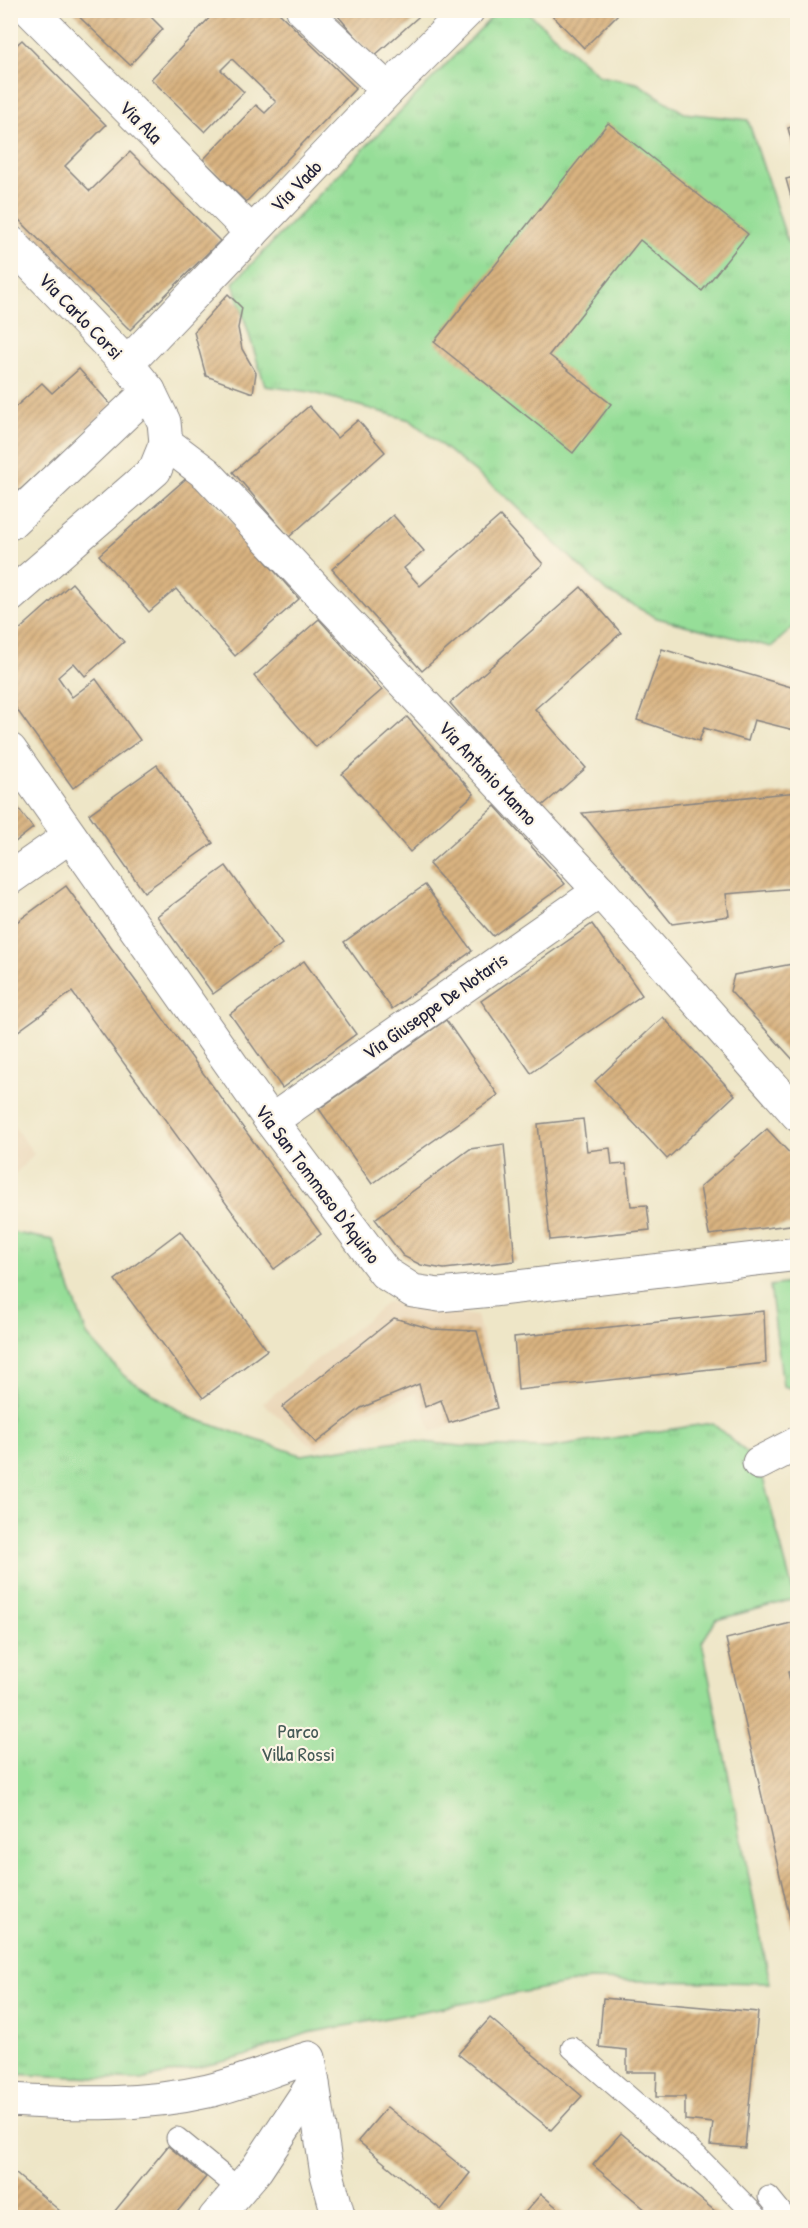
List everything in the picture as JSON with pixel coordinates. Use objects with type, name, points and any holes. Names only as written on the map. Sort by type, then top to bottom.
[{"type":"street","name":"Via Ala","points":[[30,10],[252,233]]},
{"type":"street","points":[[303,10],[388,90]]},
{"type":"street","name":"Via Vado","points":[[127,364],[388,90],[468,10]]},
{"type":"street","name":"Via Carlo Corsi","points":[[10,242],[127,364],[149,391]]},
{"type":"street","points":[[10,523],[149,391],[164,422],[166,443],[155,470],[10,596]]},
{"type":"street","name":"Via Antonio Manno","points":[[166,443],[207,474],[600,891],[798,1115]]},
{"type":"street","name":"Via San Tommaso D'Aquino","points":[[10,750],[271,1121],[385,1273],[413,1291],[439,1294],[482,1291],[798,1254]]},
{"type":"street","points":[[10,879],[70,836]]},
{"type":"street","name":"Via Giuseppe De Notaris","points":[[271,1121],[600,891]]},
{"type":"street","points":[[759,1463],[798,1443]]},
{"type":"street","points":[[10,2100],[65,2104],[132,2103],[208,2091],[310,2058]]},
{"type":"street","points":[[215,2217],[256,2170],[310,2058]]},
{"type":"street","points":[[310,2058],[327,2174],[339,2217]]},
{"type":"lane","points":[[572,2048],[698,2157],[758,2217]]},
{"type":"lane","points":[[177,2138],[239,2189]]},
{"type":"lane","points":[[769,2197],[786,2217]]},
{"type":"shaded area","points":[[10,1121],[34,1154],[11,1178],[10,1178]]},
{"type":"shaded area","points":[[388,1302],[477,1316],[501,1409],[432,1432],[416,1393],[358,1414],[316,1449],[263,1403]]},
{"type":"green space","points":[[498,11],[526,11],[600,76],[637,83],[684,113],[748,120],[788,243],[797,242],[797,624],[771,647],[657,618],[606,591],[511,501],[410,420],[310,392],[265,386],[233,283]]},
{"type":"green space","name":"Parco Villa Rossi","points":[[10,1232],[53,1240],[87,1335],[124,1376],[189,1417],[301,1455],[404,1440],[461,1446],[548,1448],[712,1423],[759,1463],[795,1599],[716,1620],[702,1642],[770,1983],[588,1980],[308,2033],[239,2058],[141,2080],[11,2074]]},
{"type":"green space","points":[[798,1282],[797,1390],[783,1386],[770,1286]]},
{"type":"building","points":[[72,10],[144,10],[163,29],[130,65]]},
{"type":"building","points":[[217,10],[276,10],[356,88],[246,202],[203,160],[256,105],[265,113],[276,102],[232,59],[221,70],[244,92],[205,132],[151,79]]},
{"type":"building","points":[[333,10],[426,10],[373,57]]},
{"type":"building","points":[[547,10],[622,10],[584,48]]},
{"type":"building","points":[[22,40],[106,125],[65,166],[90,191],[130,152],[220,241],[130,330],[10,211],[10,51]]},
{"type":"building","points":[[608,123],[748,234],[702,291],[640,240],[549,355],[611,404],[573,453],[434,342]]},
{"type":"building","points":[[798,125],[798,161],[797,161],[788,128]]},
{"type":"building","points":[[798,176],[798,218],[797,218],[786,179]]},
{"type":"building","points":[[228,294],[242,308],[238,328],[242,349],[256,373],[253,393],[206,376],[194,332]]},
{"type":"building","points":[[79,369],[112,406],[10,499],[10,412],[42,383],[52,393]]},
{"type":"building","points":[[309,406],[337,438],[358,420],[385,452],[289,537],[233,472]]},
{"type":"building","points":[[190,475],[299,599],[235,656],[176,589],[149,612],[99,555]]},
{"type":"building","points":[[393,515],[424,551],[404,568],[420,586],[500,516],[543,564],[422,671],[332,569]]},
{"type":"building","points":[[72,583],[124,642],[85,676],[74,663],[58,677],[72,697],[96,679],[140,740],[73,788],[10,700],[10,638]]},
{"type":"building","points":[[581,587],[621,633],[535,709],[586,768],[541,807],[450,703]]},
{"type":"building","points":[[319,619],[382,690],[316,747],[254,676]]},
{"type":"building","points":[[662,649],[798,689],[798,731],[754,720],[748,741],[704,728],[699,741],[637,720]]},
{"type":"building","points":[[407,717],[474,794],[410,852],[342,774]]},
{"type":"building","points":[[157,765],[213,843],[144,892],[89,814]]},
{"type":"building","points":[[798,792],[798,888],[726,894],[729,916],[672,924],[582,813]]},
{"type":"building","points":[[10,797],[33,828],[10,846]]},
{"type":"building","points":[[495,806],[565,884],[493,936],[429,864]]},
{"type":"building","points":[[226,866],[282,944],[213,994],[157,916]]},
{"type":"building","points":[[425,885],[472,951],[392,1009],[344,942]]},
{"type":"building","points":[[66,886],[321,1234],[274,1269],[72,992],[14,1034],[10,1030],[10,927]]},
{"type":"building","points":[[592,924],[642,995],[531,1073],[481,1001]]},
{"type":"building","points":[[304,961],[356,1034],[282,1088],[230,1014]]},
{"type":"building","points":[[798,963],[798,1065],[730,991],[734,975]]},
{"type":"building","points":[[663,1017],[735,1095],[667,1159],[595,1081]]},
{"type":"building","points":[[446,1020],[498,1095],[372,1184],[319,1109]]},
{"type":"building","points":[[583,1119],[587,1151],[610,1148],[612,1165],[626,1164],[631,1206],[647,1205],[650,1230],[550,1240],[538,1124]]},
{"type":"building","points":[[767,1129],[798,1162],[798,1224],[709,1235],[700,1187]]},
{"type":"building","points":[[504,1144],[515,1261],[444,1269],[421,1265],[403,1256],[375,1219],[470,1149]]},
{"type":"building","points":[[180,1231],[267,1350],[203,1398],[115,1280]]},
{"type":"building","points":[[764,1311],[766,1363],[518,1390],[514,1337]]},
{"type":"building","points":[[394,1318],[432,1329],[477,1331],[497,1408],[449,1423],[441,1400],[425,1407],[419,1384],[361,1408],[316,1443],[282,1407]]},
{"type":"building","points":[[795,1622],[798,1670],[788,1672],[798,1713],[797,1950],[726,1639]]},
{"type":"building","points":[[603,1998],[758,2012],[745,2148],[710,2145],[713,2123],[685,2120],[685,2097],[656,2097],[657,2072],[627,2072],[627,2050],[599,2047]]},
{"type":"building","points":[[490,2018],[582,2096],[551,2130],[458,2054]]},
{"type":"building","points":[[387,2107],[470,2173],[441,2210],[358,2141]]},
{"type":"building","points":[[621,2133],[722,2217],[654,2217],[593,2165]]},
{"type":"building","points":[[168,2146],[206,2177],[173,2217],[110,2217]]},
{"type":"building","points":[[10,2169],[66,2216],[10,2217]]},
{"type":"building","points":[[541,2194],[568,2217],[521,2217]]}]
